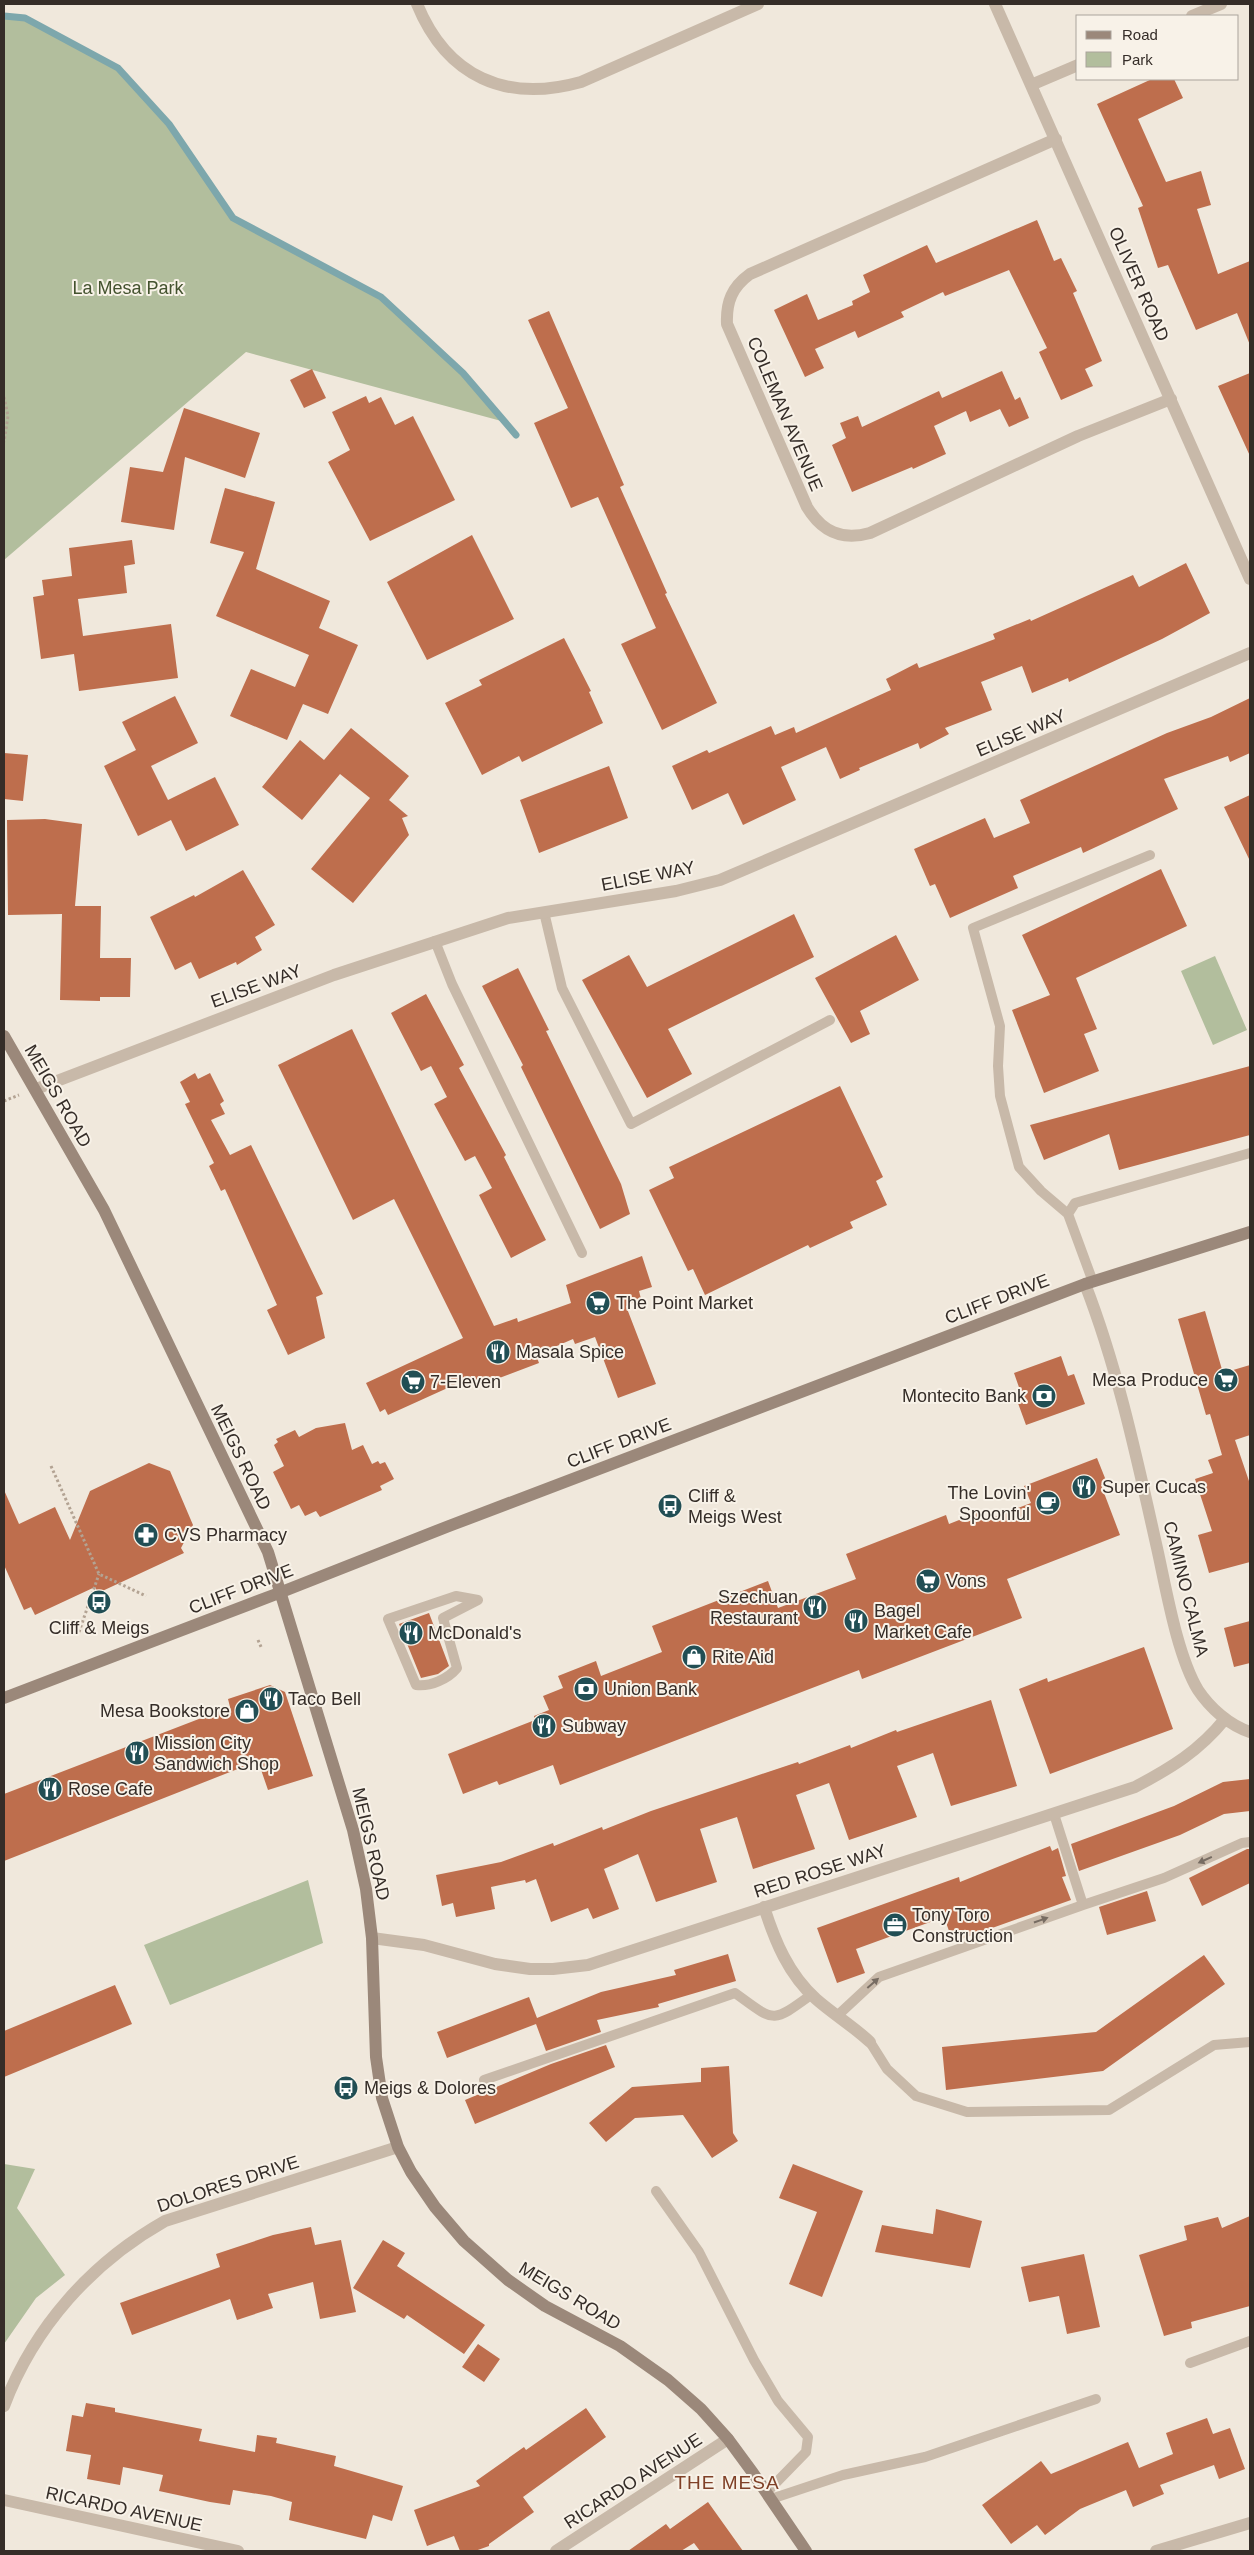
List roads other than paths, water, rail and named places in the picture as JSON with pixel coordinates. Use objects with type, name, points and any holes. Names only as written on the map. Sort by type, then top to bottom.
[{"type":"main road","name":"MEIGS ROAD","points":[[4,1036],[36,1089],[56,1130],[104,1210],[163,1329],[195,1402],[268,1552],[353,1830],[366,1889],[372,1938],[376,2057],[382,2098],[398,2147],[411,2172],[435,2207],[464,2241],[508,2280],[545,2306],[620,2346],[668,2380],[701,2410],[728,2439],[806,2551]]},
{"type":"main road","name":"CLIFF DRIVE","points":[[4,1698],[449,1526],[1089,1283],[1250,1232]]},
{"type":"street","points":[[418,4],[427,26],[441,47],[460,65],[481,78],[505,87],[531,90],[556,89],[581,82],[758,4]]},
{"type":"street","name":"OLIVER ROAD","points":[[995,4],[1250,579]]},
{"type":"street","points":[[1194,15],[1221,4]]},
{"type":"street","points":[[1031,85],[1076,66]]},
{"type":"street","name":"COLEMAN AVENUE","points":[[1056,139],[750,274],[734,289],[726,312],[727,324],[807,507],[814,519],[833,533],[846,536],[870,533],[1078,436],[1171,399]]},
{"type":"street","name":"ELISE WAY","points":[[36,1089],[334,975],[508,918],[676,892],[720,880],[1250,653]]},
{"type":"street","name":"CAMINO CALMA","points":[[1089,1283],[1127,1415],[1171,1607],[1188,1670],[1199,1690],[1225,1719]]},
{"type":"street","points":[[1225,1719],[1250,1732]]},
{"type":"street","name":"RED ROSE WAY","points":[[372,1938],[424,1946],[495,1964],[553,1969],[588,1965],[1135,1787],[1174,1767],[1209,1738],[1225,1719]]},
{"type":"street","points":[[764,1907],[775,1940],[791,1971],[812,1995],[870,2042]]},
{"type":"street","name":"DOLORES DRIVE","points":[[4,2406],[18,2371],[53,2316],[86,2279],[138,2236],[165,2221],[398,2147]]},
{"type":"street","name":"RICARDO AVENUE","points":[[556,2551],[728,2439]]},
{"type":"street","name":"RICARDO AVENUE","points":[[4,2500],[238,2551]]},
{"type":"street","points":[[1156,2551],[1250,2523]]},
{"type":"lane","points":[[1089,1283],[1068,1214],[1041,1192],[1019,1167],[1000,1096],[998,1066],[1000,1026],[973,928],[1150,855]]},
{"type":"lane","points":[[544,912],[562,988],[632,1124],[830,1020]]},
{"type":"lane","points":[[436,941],[452,984],[582,1253]]},
{"type":"lane","points":[[1068,1214],[1075,1203],[1250,1153]]},
{"type":"lane","points":[[456,1596],[478,1600],[443,1618],[457,1668],[450,1676],[423,1686],[416,1685],[388,1619],[456,1596]]},
{"type":"lane","points":[[1054,1814],[1083,1905]]},
{"type":"lane","points":[[837,2016],[879,1978],[1164,1878],[1242,1843],[1250,1842]]},
{"type":"lane","points":[[484,2080],[735,1993],[766,2016],[782,2016],[812,1995]]},
{"type":"lane","points":[[870,2042],[887,2068],[916,2096],[967,2112],[1109,2110],[1214,2045],[1250,2042]]},
{"type":"lane","points":[[656,2191],[699,2252],[754,2360],[778,2401],[808,2437],[806,2452],[769,2496]]},
{"type":"lane","points":[[1190,2363],[1250,2341]]},
{"type":"lane","points":[[769,2496],[843,2475],[925,2457],[1096,2399]]},
{"type":"waterway","points":[[4,16],[25,18],[118,68],[169,124],[233,218],[381,297],[463,373],[516,435]]},
{"type":"place","name":"The Point Market","points":[[598,1303]]},
{"type":"place","name":"Masala Spice","points":[[498,1352]]},
{"type":"place","name":"Mesa Produce","points":[[1226,1380]]},
{"type":"place","name":"7-Eleven","points":[[413,1382]]},
{"type":"place","name":"Montecito Bank","points":[[1044,1396]]},
{"type":"place","name":"Super Cucas","points":[[1084,1487]]},
{"type":"place","name":"The Lovin' Spoonful","points":[[1048,1503]]},
{"type":"place","name":"Cliff & Meigs West","points":[[670,1506]]},
{"type":"place","name":"CVS Pharmacy","points":[[146,1535]]},
{"type":"place","name":"Vons","points":[[928,1581]]},
{"type":"place","name":"Cliff & Meigs","points":[[99,1602]]},
{"type":"place","name":"Szechuan Restaurant","points":[[815,1607]]},
{"type":"place","name":"Bagel Market Cafe","points":[[856,1621]]},
{"type":"place","name":"McDonald's","points":[[411,1633]]},
{"type":"place","name":"Rite Aid","points":[[694,1657]]},
{"type":"place","name":"Union Bank","points":[[586,1689]]},
{"type":"place","name":"Taco Bell","points":[[271,1699]]},
{"type":"place","name":"Mesa Bookstore","points":[[247,1711]]},
{"type":"place","name":"Subway","points":[[544,1726]]},
{"type":"place","name":"Mission City Sandwich Shop","points":[[137,1753]]},
{"type":"place","name":"Rose Cafe","points":[[50,1789]]},
{"type":"place","name":"Tony Toro Construction","points":[[895,1925]]},
{"type":"place","name":"Meigs & Dolores","points":[[346,2088]]},
{"type":"district","name":"THE MESA","points":[[727,2482]]},
{"type":"park label","name":"La Mesa Park","points":[[128,288]]}]
